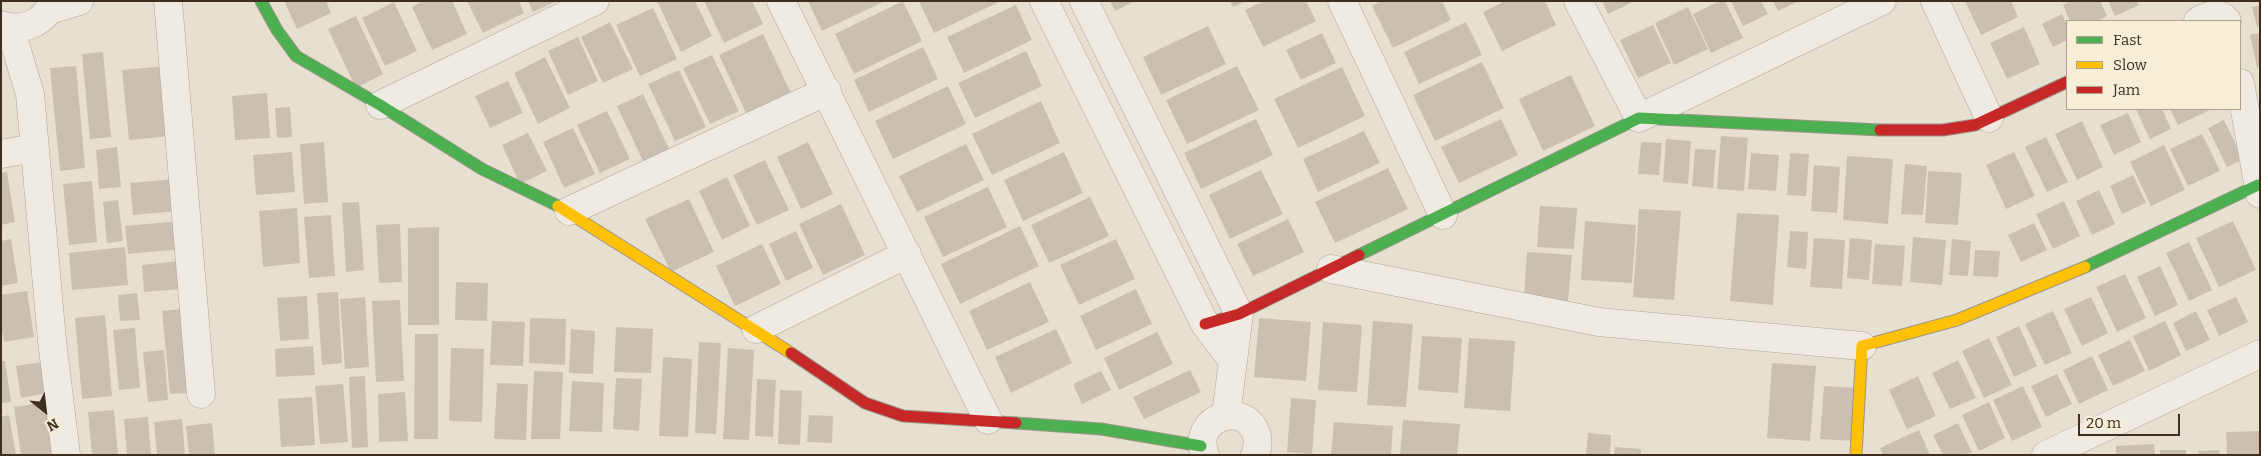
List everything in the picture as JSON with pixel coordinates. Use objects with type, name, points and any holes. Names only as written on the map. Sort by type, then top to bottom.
[{"type":"street","points":[[66,455],[52,342],[30,94],[6,27],[21,28],[32,24],[51,6],[79,1]]},
{"type":"street","points":[[168,1],[200,394]]},
{"type":"street","points":[[261,1],[277,30],[296,56],[380,105],[482,169],[569,211],[756,328],[865,403],[903,416],[988,420],[1101,429],[1203,450],[1204,432],[1212,421],[1226,415],[1237,416],[1247,420],[1254,429],[1258,439],[1255,455]]},
{"type":"street","points":[[380,105],[596,1]]},
{"type":"street","points":[[781,1],[988,420]]},
{"type":"street","points":[[1044,1],[1205,324],[1233,361]]},
{"type":"street","points":[[1342,1],[1443,215]]},
{"type":"street","points":[[1578,1],[1639,118]]},
{"type":"street","points":[[1205,324],[1239,314],[1882,1]]},
{"type":"street","points":[[1935,1],[1989,118]]},
{"type":"street","points":[[1062,38],[1089,11],[1239,314],[1226,415]]},
{"type":"street","points":[[2201,20],[2221,15],[2226,20]]},
{"type":"street","points":[[1639,118],[1876,130],[1944,130],[1975,125],[2066,82]]},
{"type":"street","points":[[1331,269],[1599,322],[1862,346],[1954,321],[1992,307],[2045,286],[2259,190],[2241,89]]},
{"type":"street","points":[[569,211],[827,91]]},
{"type":"street","points":[[1117,146],[1148,130]]},
{"type":"street","points":[[1,154],[34,148]]},
{"type":"street","points":[[1155,224],[1187,209]]},
{"type":"street","points":[[756,328],[907,254]]},
{"type":"street","points":[[1856,455],[1862,346]]},
{"type":"street","points":[[2046,455],[2260,354]]},
{"type":"building","points":[[284,1],[326,1],[331,13],[297,29]]},
{"type":"building","points":[[423,1],[452,1],[467,34],[432,50],[412,7]]},
{"type":"building","points":[[467,1],[519,1],[524,13],[483,33]]},
{"type":"building","points":[[528,1],[557,1],[533,12]]},
{"type":"building","points":[[657,1],[695,1],[712,36],[681,52]]},
{"type":"building","points":[[704,1],[752,1],[763,24],[724,43]]},
{"type":"building","points":[[808,1],[885,1],[822,31]]},
{"type":"building","points":[[903,1],[922,41],[854,74],[835,34]]},
{"type":"building","points":[[919,1],[996,1],[997,3],[934,33]]},
{"type":"building","points":[[1110,1],[1135,1],[1115,11]]},
{"type":"building","points":[[1230,1],[1246,1],[1233,7]]},
{"type":"building","points":[[1264,1],[1306,1],[1316,21],[1263,47],[1245,10]]},
{"type":"building","points":[[1381,1],[1442,1],[1451,20],[1393,48],[1372,6]]},
{"type":"building","points":[[1505,1],[1545,1],[1556,25],[1502,51],[1483,12]]},
{"type":"building","points":[[1602,1],[1630,1],[1631,3],[1608,14]]},
{"type":"building","points":[[1720,1],[1725,1],[1743,38],[1711,53],[1693,14]]},
{"type":"building","points":[[1731,1],[1761,1],[1768,14],[1743,26]]},
{"type":"building","points":[[1773,1],[1799,1],[1778,11]]},
{"type":"building","points":[[1965,1],[2011,1],[2018,17],[1981,35]]},
{"type":"building","points":[[2071,1],[2100,1],[2107,16],[2099,20],[2070,20],[2063,5]]},
{"type":"building","points":[[2108,1],[2137,1],[2139,5],[2115,16]]},
{"type":"building","points":[[394,2],[417,51],[385,66],[362,18]]},
{"type":"building","points":[[1016,5],[1032,40],[964,73],[947,37]]},
{"type":"building","points":[[2260,5],[2260,26],[2257,27],[2252,7]]},
{"type":"building","points":[[1688,7],[1708,49],[1674,65],[1655,23]]},
{"type":"building","points":[[653,8],[677,59],[640,76],[616,25]]},
{"type":"building","points":[[2062,14],[2066,23],[2066,40],[2053,47],[2042,24]]},
{"type":"building","points":[[356,16],[383,74],[356,88],[328,29]]},
{"type":"building","points":[[610,22],[633,69],[603,83],[581,37]]},
{"type":"building","points":[[1466,22],[1482,55],[1419,84],[1404,52]]},
{"type":"building","points":[[1653,25],[1671,63],[1638,78],[1620,40]]},
{"type":"building","points":[[1208,26],[1226,64],[1161,95],[1143,57]]},
{"type":"building","points":[[2024,27],[2040,64],[2007,79],[1990,43]]},
{"type":"building","points":[[1322,33],[1336,63],[1301,80],[1286,50]]},
{"type":"building","points":[[2260,33],[2260,67],[2257,68],[2250,35]]},
{"type":"building","points":[[763,34],[791,93],[747,115],[719,55]]},
{"type":"building","points":[[578,37],[598,81],[568,95],[548,51]]},
{"type":"building","points":[[923,47],[938,79],[869,112],[854,80]]},
{"type":"building","points":[[1026,51],[1042,86],[975,118],[958,83]]},
{"type":"building","points":[[103,52],[111,137],[90,139],[82,54]]},
{"type":"building","points":[[712,55],[739,111],[710,124],[683,68]]},
{"type":"building","points":[[545,57],[570,108],[538,124],[514,73]]},
{"type":"building","points":[[1482,62],[1504,108],[1435,141],[1413,95]]},
{"type":"building","points":[[76,66],[85,168],[60,171],[50,68]]},
{"type":"building","points":[[166,66],[172,136],[129,140],[122,70]]},
{"type":"building","points":[[1237,66],[1259,110],[1187,144],[1166,100]]},
{"type":"building","points":[[1342,67],[1365,116],[1298,148],[1274,99]]},
{"type":"building","points":[[679,70],[706,127],[675,141],[648,84]]},
{"type":"building","points":[[1571,75],[1595,126],[1543,151],[1519,99]]},
{"type":"building","points":[[508,81],[523,113],[490,128],[475,96]]},
{"type":"building","points":[[948,86],[966,124],[893,159],[875,121]]},
{"type":"building","points":[[267,93],[270,138],[235,140],[232,96]]},
{"type":"building","points":[[643,94],[669,149],[643,161],[617,106]]},
{"type":"building","points":[[1041,101],[1060,143],[992,175],[972,134]]},
{"type":"building","points":[[290,107],[292,137],[277,138],[275,108]]},
{"type":"building","points":[[2136,110],[2162,110],[2171,129],[2150,139]]},
{"type":"building","points":[[2170,110],[2210,110],[2178,125]]},
{"type":"building","points":[[607,111],[630,159],[600,173],[577,125]]},
{"type":"building","points":[[2128,113],[2141,142],[2114,155],[2100,125]]},
{"type":"building","points":[[1256,119],[1273,155],[1201,189],[1184,153]]},
{"type":"building","points":[[1501,119],[1518,155],[1459,183],[1441,147]]},
{"type":"building","points":[[2224,120],[2243,159],[2227,167],[2208,128]]},
{"type":"building","points":[[2082,121],[2103,167],[2077,180],[2055,134]]},
{"type":"building","points":[[573,128],[595,174],[564,188],[543,142]]},
{"type":"building","points":[[1364,131],[1380,163],[1318,192],[1303,159]]},
{"type":"building","points":[[528,133],[547,171],[520,184],[502,145]]},
{"type":"building","points":[[2202,134],[2220,171],[2188,186],[2170,149]]},
{"type":"building","points":[[1721,136],[1748,138],[1744,191],[1717,189]]},
{"type":"building","points":[[2046,137],[2068,182],[2047,192],[2025,147]]},
{"type":"building","points":[[1666,139],[1691,141],[1688,184],[1663,182]]},
{"type":"building","points":[[324,142],[328,202],[304,204],[300,144]]},
{"type":"building","points":[[808,142],[833,194],[801,209],[777,157]]},
{"type":"building","points":[[1641,142],[1662,143],[1659,175],[1638,174]]},
{"type":"building","points":[[966,144],[984,180],[917,212],[899,176]]},
{"type":"building","points":[[2164,145],[2185,190],[2151,206],[2130,162]]},
{"type":"building","points":[[117,147],[121,187],[99,189],[96,150]]},
{"type":"building","points":[[1695,149],[1716,150],[1713,188],[1692,186]]},
{"type":"building","points":[[292,152],[295,192],[256,195],[253,155]]},
{"type":"building","points":[[1064,152],[1083,193],[1023,221],[1004,180]]},
{"type":"building","points":[[2014,152],[2035,196],[2006,209],[1986,165]]},
{"type":"building","points":[[1751,153],[1779,155],[1776,191],[1748,189]]},
{"type":"building","points":[[1790,153],[1809,154],[1806,196],[1787,195]]},
{"type":"building","points":[[1847,156],[1893,159],[1888,224],[1843,220]]},
{"type":"building","points":[[765,160],[789,210],[757,225],[733,175]]},
{"type":"building","points":[[1905,164],[1927,166],[1923,215],[1901,214]]},
{"type":"building","points":[[1814,165],[1840,167],[1837,213],[1811,211]]},
{"type":"building","points":[[1388,168],[1408,209],[1335,243],[1315,202]]},
{"type":"building","points":[[1261,170],[1283,214],[1230,239],[1209,195]]},
{"type":"building","points":[[1928,171],[1962,173],[1958,225],[1925,223]]},
{"type":"building","points":[[7,172],[15,222],[1,225],[1,173]]},
{"type":"building","points":[[2133,175],[2146,203],[2122,214],[2110,186]]},
{"type":"building","points":[[727,177],[750,226],[722,240],[699,191]]},
{"type":"building","points":[[176,179],[179,211],[133,215],[130,183]]},
{"type":"building","points":[[92,181],[97,242],[69,245],[63,184]]},
{"type":"building","points":[[988,187],[1007,227],[943,257],[924,217]]},
{"type":"building","points":[[2099,190],[2115,224],[2092,235],[2076,201]]},
{"type":"building","points":[[1090,197],[1109,236],[1049,263],[1031,225]]},
{"type":"building","points":[[689,199],[714,252],[671,272],[645,219]]},
{"type":"building","points":[[118,200],[123,241],[107,243],[103,202]]},
{"type":"building","points":[[2064,201],[2080,236],[2053,249],[2036,214]]},
{"type":"building","points":[[359,202],[364,270],[346,272],[342,203]]},
{"type":"building","points":[[841,204],[865,255],[823,275],[799,224]]},
{"type":"building","points":[[1540,206],[1577,208],[1574,249],[1537,247]]},
{"type":"building","points":[[297,208],[300,263],[263,267],[259,211]]},
{"type":"building","points":[[1639,209],[1681,211],[1674,300],[1633,297]]},
{"type":"building","points":[[1737,213],[1779,215],[1773,305],[1730,301]]},
{"type":"building","points":[[331,215],[335,276],[309,278],[304,217]]},
{"type":"building","points":[[1288,219],[1304,252],[1253,276],[1237,244]]},
{"type":"building","points":[[179,221],[182,249],[128,254],[125,226]]},
{"type":"building","points":[[1585,221],[1636,225],[1632,283],[1581,280]]},
{"type":"building","points":[[2233,221],[2256,270],[2219,287],[2196,238]]},
{"type":"building","points":[[2034,223],[2047,250],[2021,262],[2008,235]]},
{"type":"building","points":[[400,224],[402,282],[379,283],[376,225]]},
{"type":"building","points":[[1020,226],[1039,266],[960,304],[941,264]]},
{"type":"building","points":[[439,227],[439,325],[408,325],[408,228]]},
{"type":"building","points":[[796,231],[813,268],[786,281],[769,244]]},
{"type":"building","points":[[1790,231],[1808,232],[1806,269],[1787,267]]},
{"type":"building","points":[[1913,237],[1946,240],[1942,285],[1910,282]]},
{"type":"building","points":[[1814,238],[1845,240],[1842,289],[1810,287]]},
{"type":"building","points":[[1850,238],[1872,240],[1869,280],[1847,278]]},
{"type":"building","points":[[11,239],[18,283],[1,286],[1,241]]},
{"type":"building","points":[[1116,239],[1135,279],[1079,305],[1060,265]]},
{"type":"building","points":[[1952,239],[1971,241],[1968,276],[1949,275]]},
{"type":"building","points":[[2189,242],[2212,290],[2189,301],[2166,253]]},
{"type":"building","points":[[762,244],[781,284],[735,306],[716,266]]},
{"type":"building","points":[[1875,244],[1905,246],[1902,286],[1872,284]]},
{"type":"building","points":[[125,247],[128,285],[72,290],[69,253]]},
{"type":"building","points":[[1975,250],[2000,251],[1998,277],[1973,276]]},
{"type":"building","points":[[1527,252],[1572,255],[1568,301],[1524,298]]},
{"type":"building","points":[[179,261],[181,289],[144,292],[142,265]]},
{"type":"building","points":[[2160,266],[2178,305],[2155,316],[2137,277]]},
{"type":"building","points":[[2125,274],[2146,318],[2117,332],[2096,287]]},
{"type":"building","points":[[456,282],[488,283],[487,321],[455,320]]},
{"type":"building","points":[[1030,282],[1049,322],[987,350],[969,311]]},
{"type":"building","points":[[1136,289],[1152,324],[1096,350],[1080,316]]},
{"type":"building","points":[[27,291],[34,337],[4,342],[1,325],[1,295]]},
{"type":"building","points":[[338,292],[342,363],[322,365],[317,293]]},
{"type":"building","points":[[137,293],[140,320],[120,321],[118,295]]},
{"type":"building","points":[[307,296],[309,339],[280,341],[277,298]]},
{"type":"building","points":[[365,297],[369,367],[345,369],[340,299]]},
{"type":"building","points":[[2091,297],[2108,333],[2082,346],[2064,309]]},
{"type":"building","points":[[2236,297],[2248,322],[2219,336],[2207,310]]},
{"type":"building","points":[[400,300],[404,381],[376,382],[372,301]]},
{"type":"building","points":[[191,308],[199,392],[170,394],[162,311]]},
{"type":"building","points":[[2053,311],[2072,353],[2045,365],[2025,324]]},
{"type":"building","points":[[2196,311],[2210,340],[2186,351],[2173,323]]},
{"type":"building","points":[[105,315],[112,396],[82,399],[75,318]]},
{"type":"building","points":[[530,318],[566,319],[565,365],[529,363]]},
{"type":"building","points":[[1259,318],[1311,322],[1306,381],[1254,377]]},
{"type":"building","points":[[492,321],[525,322],[523,366],[490,365]]},
{"type":"building","points":[[1373,321],[1413,324],[1406,407],[1367,405]]},
{"type":"building","points":[[2165,321],[2181,355],[2149,371],[2133,336]]},
{"type":"building","points":[[1323,322],[1362,325],[1357,392],[1318,390]]},
{"type":"building","points":[[2019,326],[2037,366],[2014,377],[1996,337]]},
{"type":"building","points":[[616,327],[653,329],[651,373],[614,372]]},
{"type":"building","points":[[135,328],[140,388],[119,390],[113,330]]},
{"type":"building","points":[[571,329],[595,331],[593,374],[569,373]]},
{"type":"building","points":[[1056,329],[1072,363],[1011,393],[995,357]]},
{"type":"building","points":[[1157,332],[1173,364],[1119,390],[1104,358]]},
{"type":"building","points":[[415,334],[438,334],[438,439],[414,439]]},
{"type":"building","points":[[1422,336],[1462,338],[1458,393],[1418,390]]},
{"type":"building","points":[[1469,338],[1515,341],[1510,411],[1464,408]]},
{"type":"building","points":[[1989,338],[2012,385],[1984,398],[1962,351]]},
{"type":"building","points":[[2130,340],[2145,371],[2113,386],[2098,355]]},
{"type":"building","points":[[699,342],[721,343],[716,434],[695,433]]},
{"type":"building","points":[[313,346],[315,375],[276,377],[275,349]]},
{"type":"building","points":[[451,348],[484,349],[482,422],[449,421]]},
{"type":"building","points":[[728,348],[754,350],[749,440],[723,439]]},
{"type":"building","points":[[164,350],[168,400],[148,402],[143,352]]},
{"type":"building","points":[[2092,356],[2108,390],[2079,404],[2063,370]]},
{"type":"building","points":[[663,357],[692,359],[688,437],[659,436]]},
{"type":"building","points":[[1958,360],[1976,398],[1950,409],[1932,373]]},
{"type":"building","points":[[1,361],[5,361],[11,402],[1,403]]},
{"type":"building","points":[[42,362],[47,393],[21,398],[16,366]]},
{"type":"building","points":[[1772,363],[1816,366],[1810,441],[1767,438]]},
{"type":"building","points":[[1190,370],[1201,392],[1144,419],[1133,397]]},
{"type":"building","points":[[534,371],[563,372],[560,439],[531,439]]},
{"type":"building","points":[[1101,371],[1111,390],[1082,404],[1073,384]]},
{"type":"building","points":[[2057,374],[2072,404],[2046,417],[2031,386]]},
{"type":"building","points":[[365,376],[368,447],[352,448],[349,377]]},
{"type":"building","points":[[1918,376],[1936,416],[1907,429],[1889,390]]},
{"type":"building","points":[[616,378],[642,379],[639,431],[613,429]]},
{"type":"building","points":[[757,379],[776,380],[773,437],[755,436]]},
{"type":"building","points":[[572,381],[604,383],[602,432],[569,431]]},
{"type":"building","points":[[497,383],[528,384],[526,440],[494,439]]},
{"type":"building","points":[[343,384],[348,442],[320,444],[315,386]]},
{"type":"building","points":[[1824,386],[1857,388],[1854,441],[1820,439]]},
{"type":"building","points":[[2023,386],[2042,427],[2012,441],[1993,400]]},
{"type":"building","points":[[780,390],[802,391],[800,445],[778,444]]},
{"type":"building","points":[[405,392],[408,441],[379,442],[378,394]]},
{"type":"building","points":[[312,397],[315,445],[281,447],[278,399]]},
{"type":"building","points":[[1291,398],[1316,400],[1312,454],[1287,452]]},
{"type":"building","points":[[46,402],[54,455],[21,455],[14,407]]},
{"type":"building","points":[[1989,402],[2005,438],[1979,451],[1962,415]]},
{"type":"building","points":[[114,410],[118,455],[92,455],[88,412]]},
{"type":"building","points":[[9,415],[16,455],[1,455],[1,417]]},
{"type":"building","points":[[809,415],[833,416],[832,443],[807,442]]},
{"type":"building","points":[[148,417],[151,455],[127,455],[124,419]]},
{"type":"building","points":[[182,419],[185,455],[157,455],[154,422]]},
{"type":"building","points":[[1403,420],[1460,424],[1457,455],[1400,455]]},
{"type":"building","points":[[1334,422],[1393,426],[1391,455],[1331,455]]},
{"type":"building","points":[[212,423],[215,455],[189,455],[186,426]]},
{"type":"building","points":[[1958,423],[1972,453],[1943,455],[1933,435]]},
{"type":"building","points":[[1919,430],[1930,455],[1883,455],[1880,448]]},
{"type":"building","points":[[2260,431],[2260,455],[2227,455],[2226,432]]},
{"type":"building","points":[[1588,433],[1611,435],[1610,455],[1586,455]]},
{"type":"building","points":[[2154,444],[2155,455],[2116,455],[2116,446]]},
{"type":"building","points":[[1615,447],[1641,449],[1641,455],[1614,455]]},
{"type":"building","points":[[2160,450],[2186,450],[2186,455],[2160,455]]},
{"type":"building","points":[[2219,450],[2220,455],[2199,455],[2198,451]]},
{"type":"traffic: fast","points":[[261,1],[277,30],[296,56],[380,105],[482,169],[558,206]]},
{"type":"traffic: fast","points":[[1359,255],[1639,118],[1880,130]]},
{"type":"traffic: fast","points":[[2085,267],[2258,185]]},
{"type":"traffic: fast","points":[[1016,423],[1101,429],[1201,446]]},
{"type":"traffic: slow","points":[[558,206],[791,353]]},
{"type":"traffic: slow","points":[[1856,455],[1862,346],[1957,320],[2085,267]]},
{"type":"traffic: jam","points":[[1880,130],[1943,130],[1975,125],[2066,82]]},
{"type":"traffic: jam","points":[[1205,324],[1239,314],[1359,255]]},
{"type":"traffic: jam","points":[[791,353],[865,403],[903,416],[1016,423]]}]
